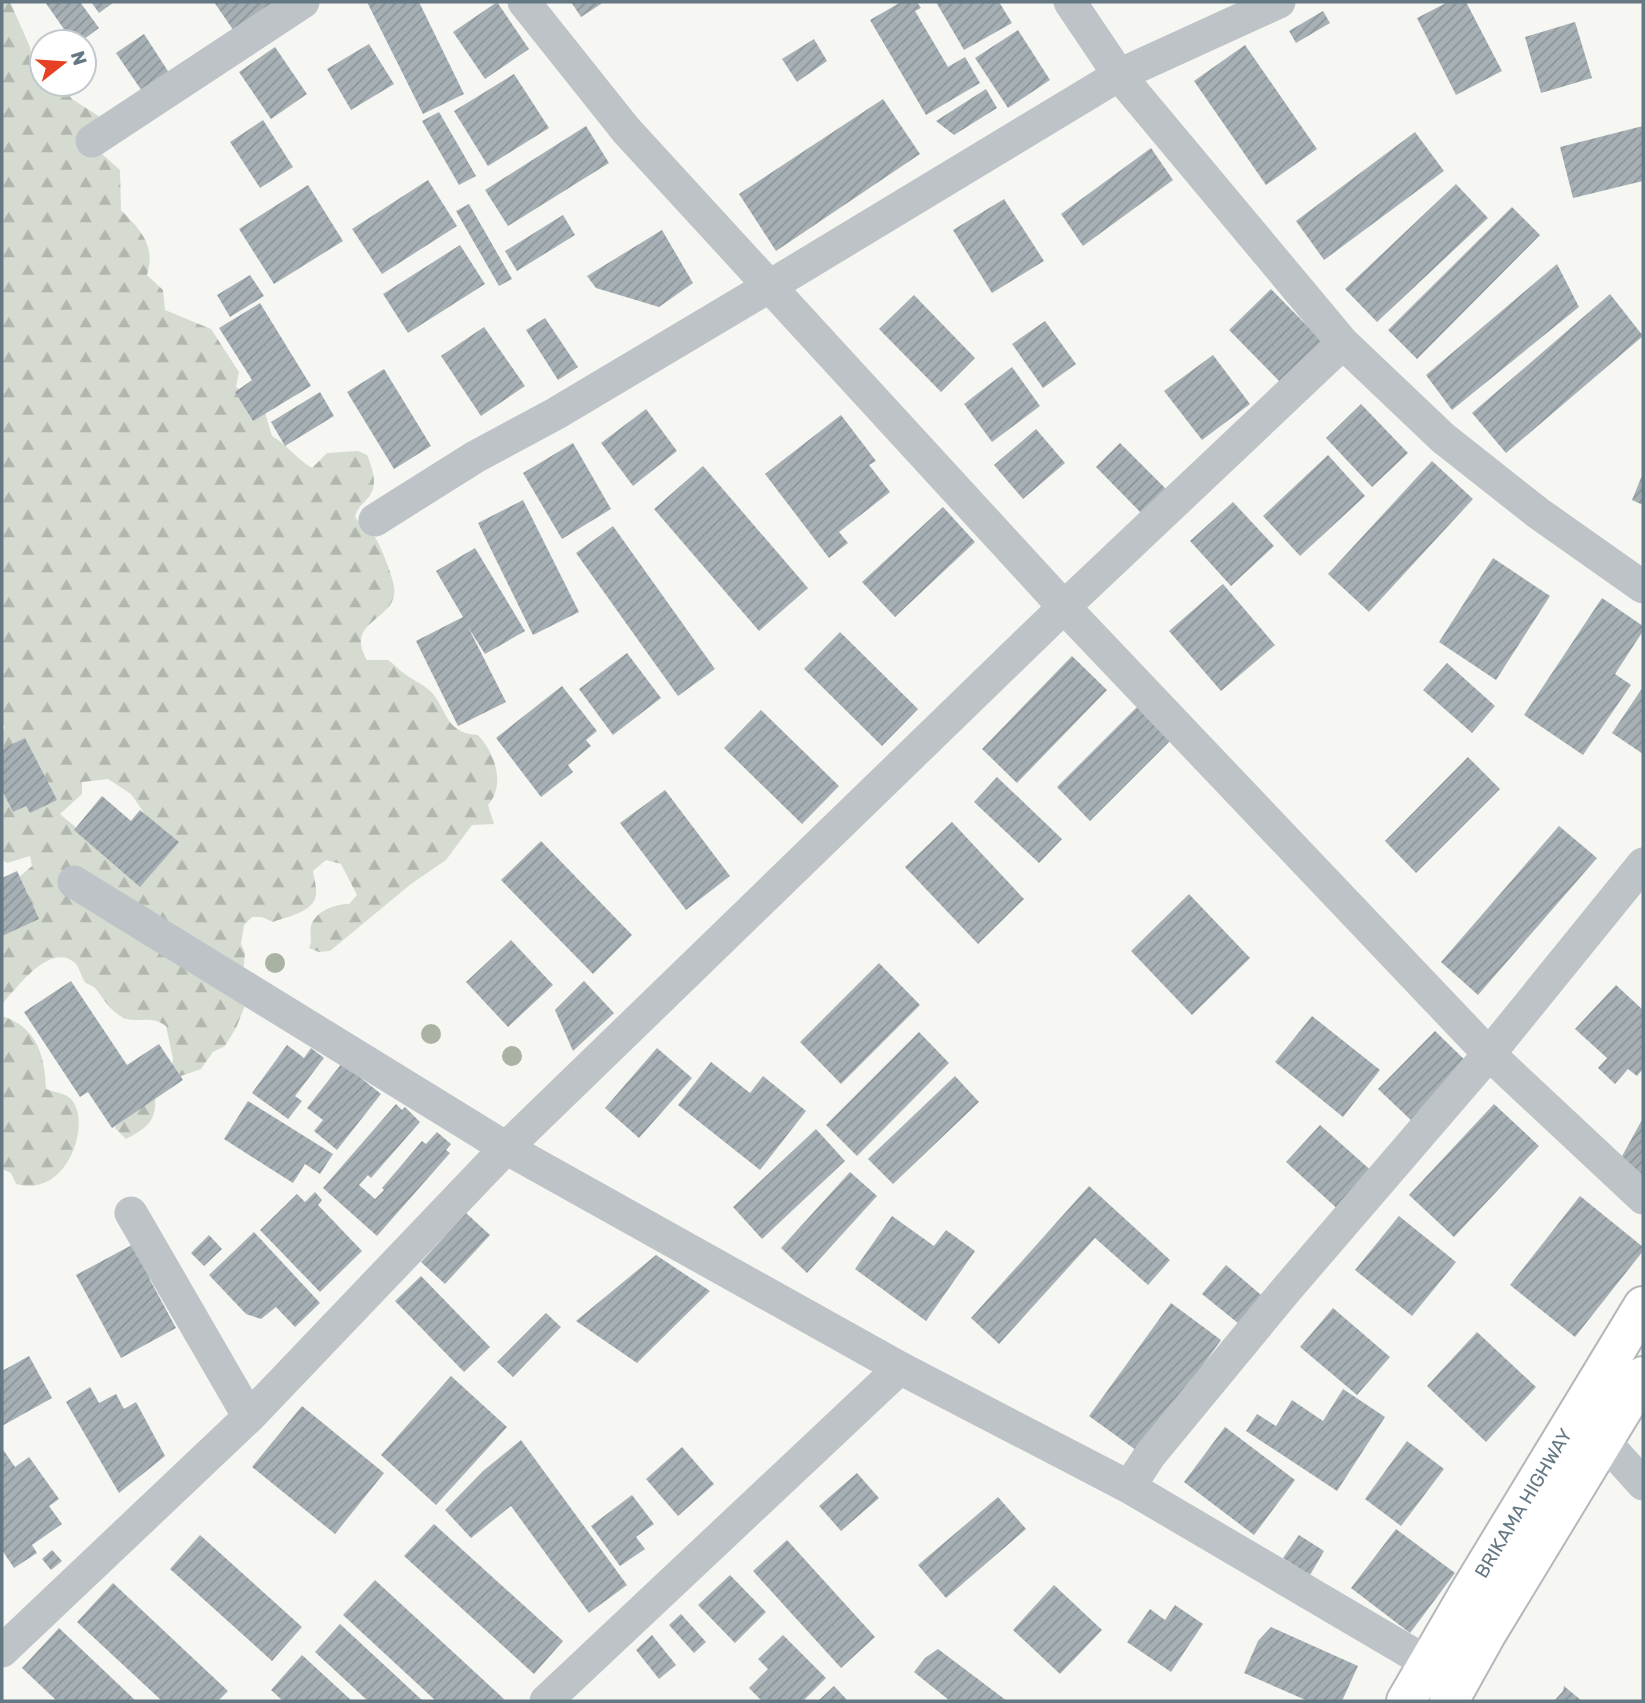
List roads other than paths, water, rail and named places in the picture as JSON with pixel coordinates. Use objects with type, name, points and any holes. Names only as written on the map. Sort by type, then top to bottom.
[{"type":"highway","name":"BRIKAMA HIGHWAY","points":[[1406,1701],[1643,1306]]},
{"type":"highway","name":"BRIKAMA HIGHWAY","points":[[1449,1701],[1487,1633],[1643,1376]]},
{"type":"street","points":[[92,141],[303,2]]},
{"type":"street","points":[[524,2],[626,130],[1063,607],[1489,1054],[1643,1198]]},
{"type":"street","points":[[1070,2],[1119,75],[1343,343],[1443,438],[1538,513],[1643,587]]},
{"type":"street","points":[[375,520],[475,457],[555,414],[1119,75],[1279,2]]},
{"type":"street","points":[[2,1651],[249,1417],[506,1148],[1063,607],[1343,343]]},
{"type":"street","points":[[1129,1488],[1150,1455],[1269,1310],[1489,1054],[1643,864]]},
{"type":"street","points":[[74,882],[506,1148],[900,1368],[1129,1488],[1428,1663]]},
{"type":"street","points":[[131,1213],[249,1417]]},
{"type":"street","points":[[546,1701],[900,1368]]},
{"type":"street","points":[[1604,1441],[1643,1484]]}]
